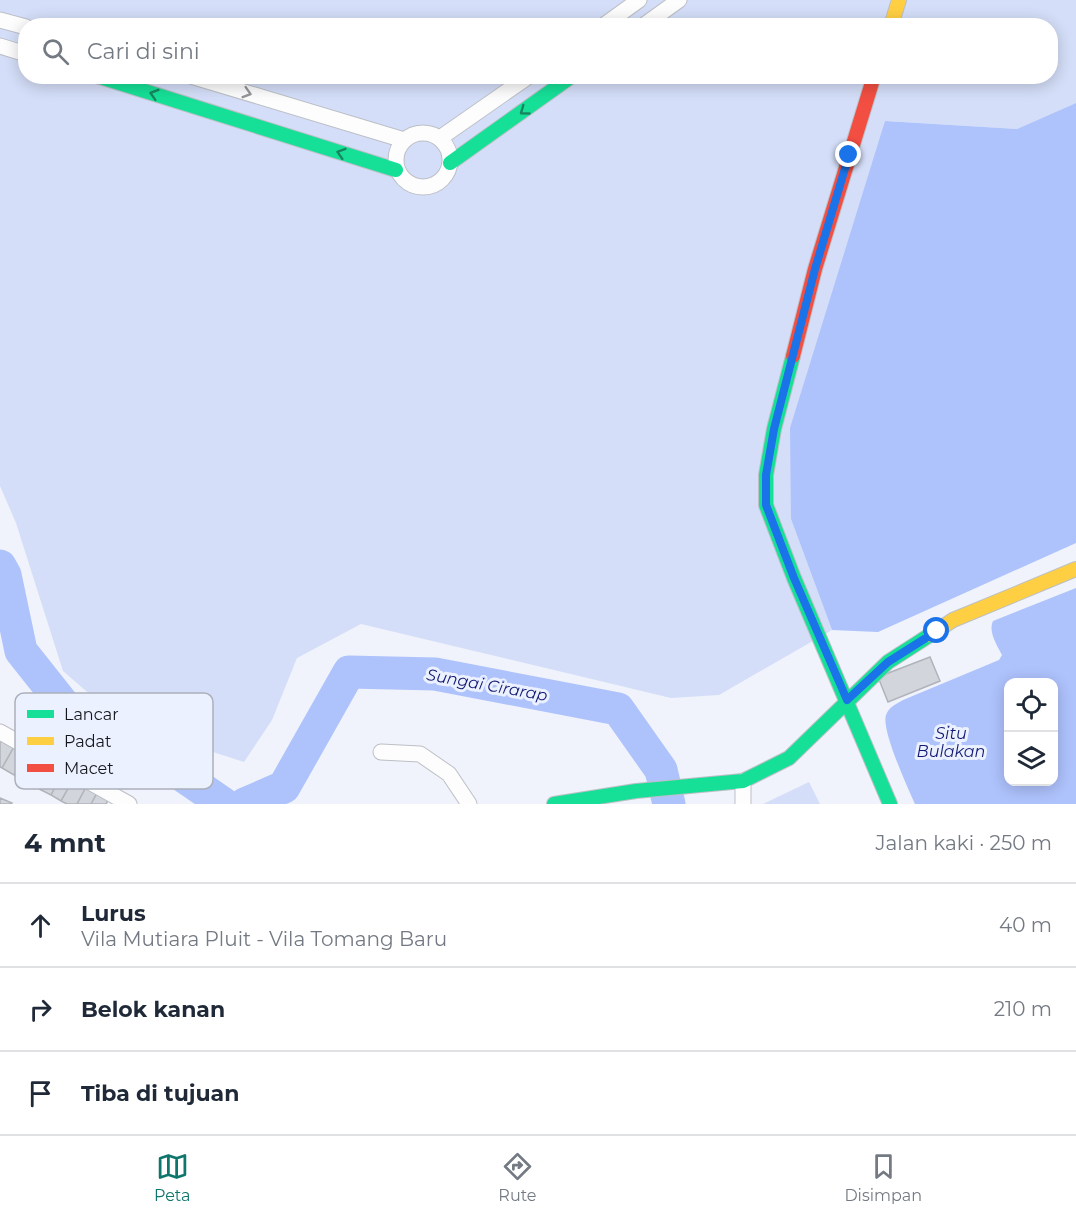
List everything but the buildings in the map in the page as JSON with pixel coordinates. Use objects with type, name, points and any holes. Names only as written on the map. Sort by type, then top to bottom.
[{"type":"street","points":[[614,18],[639,0]]},
{"type":"street","points":[[654,18],[679,0]]},
{"type":"street","points":[[893,18],[899,0]]},
{"type":"street","points":[[0,20],[18,25]]},
{"type":"street","points":[[0,46],[18,52]]},
{"type":"street","points":[[122,84],[396,170],[406,182],[414,186],[433,185],[441,180],[447,173],[450,154],[440,138],[432,133],[413,134],[404,140],[395,156],[396,170]]},
{"type":"street","points":[[218,84],[404,140]]},
{"type":"street","points":[[440,138],[518,84]]},
{"type":"street","points":[[450,164],[561,84]]},
{"type":"street","points":[[872,84],[815,269],[774,429],[766,475],[766,505],[794,578],[890,804]]},
{"type":"street","points":[[554,804],[582,802],[636,791],[743,781],[789,758],[888,662],[954,620],[1076,569]]},
{"type":"street","points":[[0,732],[15,740]]},
{"type":"street","points":[[381,752],[420,754],[448,774],[469,804]]},
{"type":"street","points":[[743,781],[743,804]]},
{"type":"street","points":[[102,789],[129,804]]},
{"type":"shaded area","points":[[0,0],[1076,0],[1076,103],[1017,129],[885,121],[791,519],[832,630],[719,695],[671,698],[361,624],[297,658],[272,720],[244,762],[213,752],[213,693],[88,693],[63,671],[16,523],[0,486]]},
{"type":"shaded area","points":[[809,782],[820,804],[763,804]]},
{"type":"water","points":[[1076,103],[1076,543],[878,632],[832,630],[791,519],[790,428],[885,121],[1017,129]]},
{"type":"water","name":"Situ Bulakan","points":[[1076,588],[1076,804],[915,804],[887,733],[887,712],[903,700],[999,660],[1002,655],[992,634],[993,621]]},
{"type":"waterway","name":"Sungai Cirarap","points":[[0,566],[5,575],[21,651],[54,693]]},
{"type":"waterway","name":"Sungai Cirarap","points":[[245,804],[284,787],[349,672],[435,674],[618,709],[661,770],[669,804]]},
{"type":"waterway","name":"Sungai Cirarap","points":[[202,789],[224,804]]},
{"type":"traffic: fast","points":[[122,84],[396,170]]},
{"type":"traffic: fast","points":[[450,163],[561,84]]},
{"type":"traffic: fast","points":[[793,356],[774,429],[766,475],[766,505],[794,578],[890,804]]},
{"type":"traffic: fast","points":[[554,804],[636,791],[743,781],[789,758],[888,662],[930,635]]},
{"type":"traffic: slow","points":[[893,18],[899,0]]},
{"type":"traffic: slow","points":[[930,635],[953,620],[1076,569]]},
{"type":"traffic: jam","points":[[793,356],[815,269],[872,84]]},
{"type":"route","points":[[849,155],[815,269],[774,429],[766,475],[766,505],[794,578],[847,700],[888,662],[937,631]]}]
